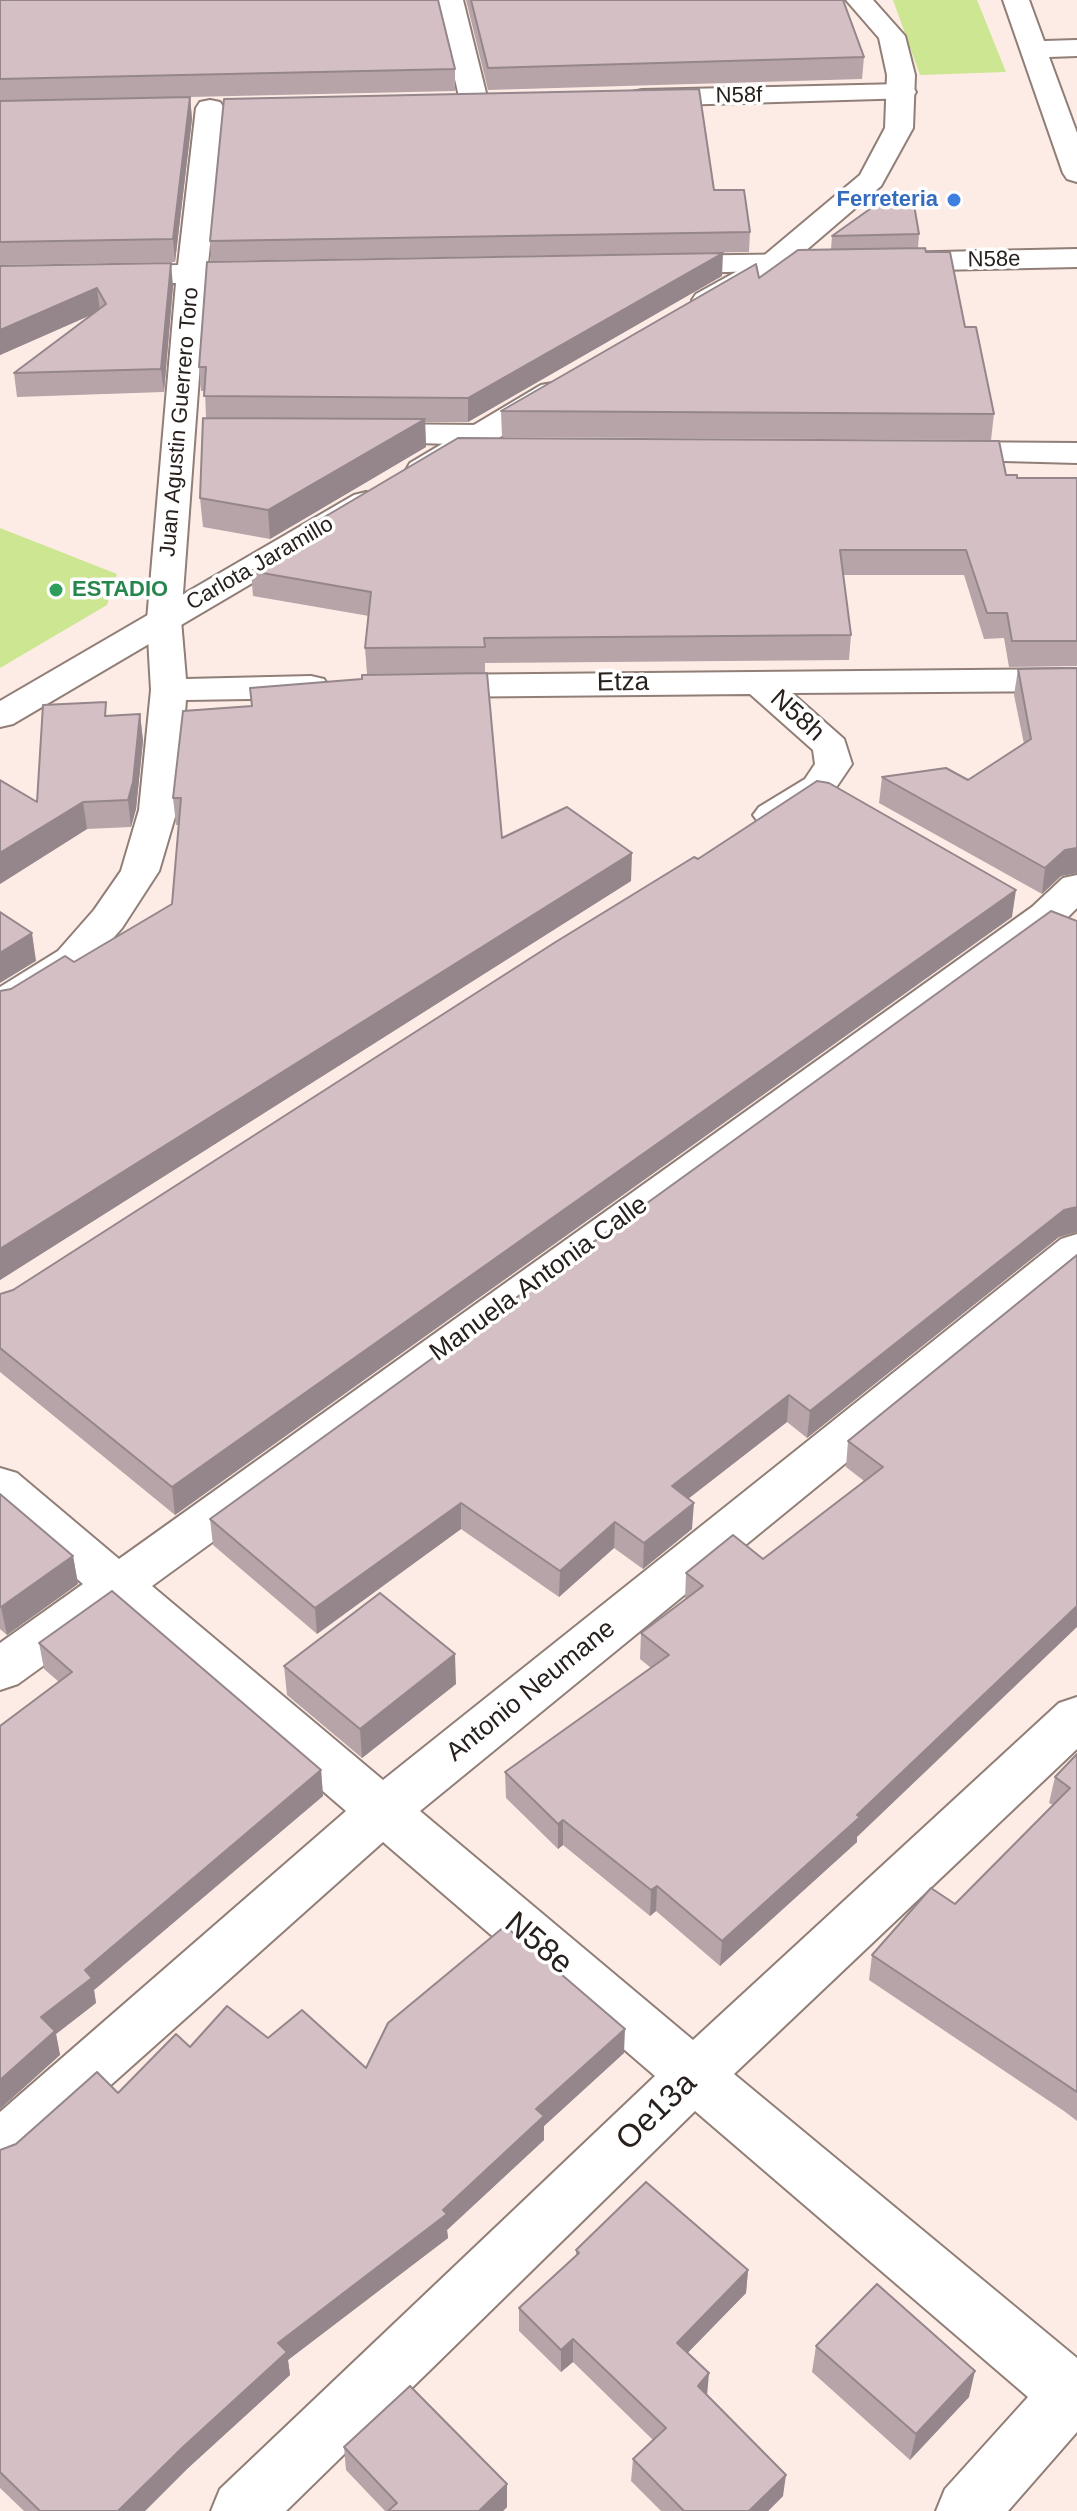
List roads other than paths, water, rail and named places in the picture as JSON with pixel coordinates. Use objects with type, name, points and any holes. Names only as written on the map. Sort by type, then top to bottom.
[{"type":"street","points":[[450,0],[474,101]]},
{"type":"street","points":[[675,319],[772,264],[871,180],[899,128],[902,92],[892,36],[859,0]]},
{"type":"street","points":[[1016,0],[1077,173]]},
{"type":"street","points":[[1034,49],[1077,48]]},
{"type":"street","name":"N58f","points":[[617,98],[902,92]]},
{"type":"street","points":[[443,102],[506,101]]},
{"type":"street","name":"Juan Agustin Guerrero Toro","points":[[0,1005],[72,960],[108,919],[140,871],[158,810],[169,690],[164,620],[196,433],[192,273],[195,109],[241,108]]},
{"type":"street","name":"N58e","points":[[864,262],[1077,258]]},
{"type":"street","points":[[631,266],[833,263]]},
{"type":"street","points":[[0,277],[302,271]]},
{"type":"street","name":"Carlota Jaramillo","points":[[0,716],[468,443],[582,373]]},
{"type":"street","points":[[338,434],[468,443],[519,451]]},
{"type":"street","points":[[918,452],[1077,453]]},
{"type":"street","name":"Etza","points":[[392,686],[1077,680]]},
{"type":"street","name":"N58h","points":[[738,836],[831,794],[834,764],[831,747],[757,681]]},
{"type":"street","points":[[169,690],[344,687]]},
{"type":"street","name":"Manuela Antonia Calle","points":[[0,1670],[1055,909]]},
{"type":"street","name":"Antonio Neumane","points":[[0,2148],[381,1812],[1077,1250]]},
{"type":"street","name":"N58e","points":[[0,1486],[113,1586],[1075,2394]]},
{"type":"street","name":"Oe13a","points":[[242,2511],[694,2075],[1077,1718]]},
{"type":"street","points":[[967,2511],[1075,2394]]},
{"type":"place","name":"Ferreteria","points":[[954,200]]},
{"type":"place","name":"ESTADIO","points":[[56,590]]}]
